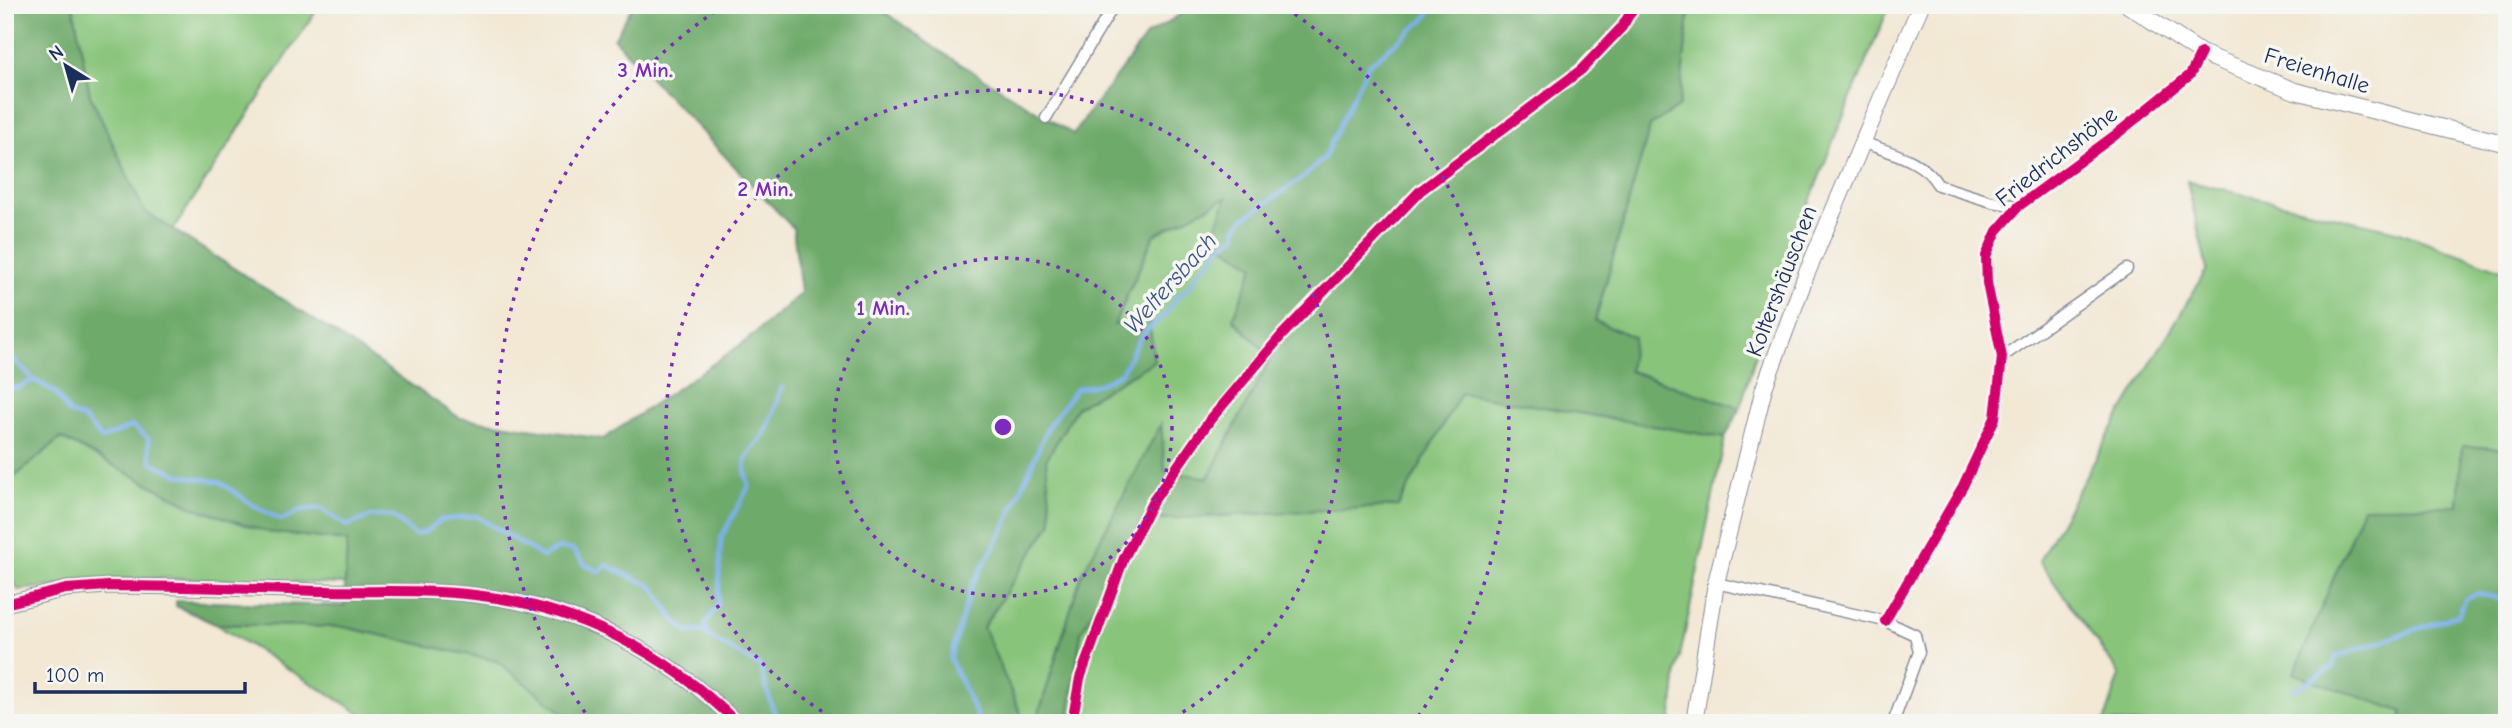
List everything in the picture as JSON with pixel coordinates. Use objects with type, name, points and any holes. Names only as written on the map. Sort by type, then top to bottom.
[{"type":"main road","name":"Koltershäuschen","points":[[1695,715],[1716,583],[1764,388],[1806,275],[1921,5]]},
{"type":"main road","name":"Freienhalle","points":[[2128,5],[2201,53],[2295,91],[2507,144]]},
{"type":"street","points":[[1046,118],[1114,5]]},
{"type":"street","name":"Friedrichshöhe","points":[[1885,621],[1964,486],[1995,418],[2003,357],[1987,284],[1986,256],[1997,231],[2019,206],[2118,133],[2190,75],[2201,53]]},
{"type":"street","name":"Friedrichshöhe","points":[[1862,142],[1916,163],[1930,172],[1938,185],[1982,200],[2019,206]]},
{"type":"street","points":[[2003,357],[2127,269]]},
{"type":"street","points":[[1716,583],[1885,621],[1915,635],[1919,652],[1893,723]]},
{"type":"street","points":[[5,604],[65,589],[108,586],[475,595],[548,609],[602,628],[666,663],[710,696],[737,723]]},
{"type":"green space","points":[[5,5],[73,5],[90,95],[144,211],[327,328],[460,418],[603,439],[746,341],[801,293],[793,228],[614,39],[633,5],[875,5],[935,48],[1073,134],[1147,35],[1196,5],[1690,5],[1679,106],[1650,126],[1595,321],[1634,337],[1629,371],[1740,408],[1725,438],[1461,393],[1398,506],[1143,520],[1081,632],[1068,723],[1036,723],[1081,576],[1161,424],[1165,471],[1208,478],[1271,357],[1233,319],[1254,266],[1212,239],[1227,197],[1154,235],[1114,325],[1149,319],[1154,361],[1077,407],[1046,460],[1052,522],[983,627],[1024,721],[1029,723],[576,723],[497,661],[344,627],[215,624],[176,606],[176,601],[344,606],[347,541],[268,532],[195,508],[61,438],[5,485]]},
{"type":"green space","points":[[73,5],[320,5],[173,230],[144,211],[90,95]]},
{"type":"green space","points":[[1690,5],[1890,5],[1835,136],[1771,303],[1740,408],[1628,370],[1595,322],[1650,126],[1679,106]]},
{"type":"green space","points":[[2187,181],[2400,232],[2507,272],[2507,449],[2462,446],[2458,506],[2294,673],[2404,712],[2400,723],[2104,723],[2120,675],[2039,561],[2117,420],[2207,269]]},
{"type":"green space","points":[[1228,196],[1254,266],[1233,319],[1271,357],[1208,478],[1165,472],[1161,425],[1081,576],[1036,723],[1024,721],[983,628],[1051,522],[1045,460],[1077,407],[1154,361],[1114,326],[1154,235]]},
{"type":"green space","points":[[1461,393],[1725,438],[1677,671],[1671,723],[1068,723],[1081,632],[1143,520],[1398,506]]},
{"type":"green space","points":[[61,438],[195,508],[268,532],[348,541],[346,584],[158,578],[106,580],[18,590],[5,564],[5,485]]},
{"type":"green space","points":[[2462,446],[2507,449],[2507,723],[2400,723],[2403,712],[2294,674],[2363,507],[2458,506]]},
{"type":"green space","points":[[215,624],[344,627],[497,661],[576,723],[376,723]]},
{"type":"waterway","name":"Weltersbach","points":[[977,723],[977,716],[950,659],[971,587],[1004,529],[1048,427],[1076,389],[1100,384],[1121,373],[1142,335],[1166,314],[1174,300],[1189,287],[1200,270],[1212,261],[1217,249],[1237,235],[1236,229],[1244,218],[1304,177],[1324,158],[1368,65],[1424,20],[1435,5]]},
{"type":"waterway","points":[[5,62],[5,69]]},
{"type":"waterway","points":[[5,351],[34,380],[55,392],[69,413],[84,419],[102,439],[132,426],[148,438],[151,462],[179,475],[220,482],[281,520],[302,510],[320,508],[347,526],[371,516],[392,516],[415,535],[426,532],[441,520],[476,516],[543,557],[559,548],[573,550],[585,565],[600,572],[606,565],[653,587],[673,618],[688,633],[699,631],[760,666],[772,707],[780,723]]},
{"type":"waterway","points":[[5,386],[17,388],[34,380]]},
{"type":"waterway","points":[[707,635],[705,625],[718,605],[721,538],[749,486],[745,467],[747,456],[767,429],[782,387]]},
{"type":"waterway","points":[[2294,690],[2333,667],[2336,657],[2458,615],[2466,598],[2477,593],[2507,601]]},
{"type":"cycle path","points":[[1072,723],[1080,678],[1124,558],[1153,501],[1210,420],[1282,335],[1420,191],[1581,70],[1622,27],[1635,5]]},
{"type":"cycle path","points":[[1885,621],[1963,486],[1995,418],[2002,357],[1987,283],[1986,256],[1997,231],[2019,206],[2118,133],[2190,75],[2201,53]]},
{"type":"cycle path","points":[[5,604],[66,589],[108,586],[438,592],[512,601],[548,610],[617,636],[680,675],[737,723]]}]
